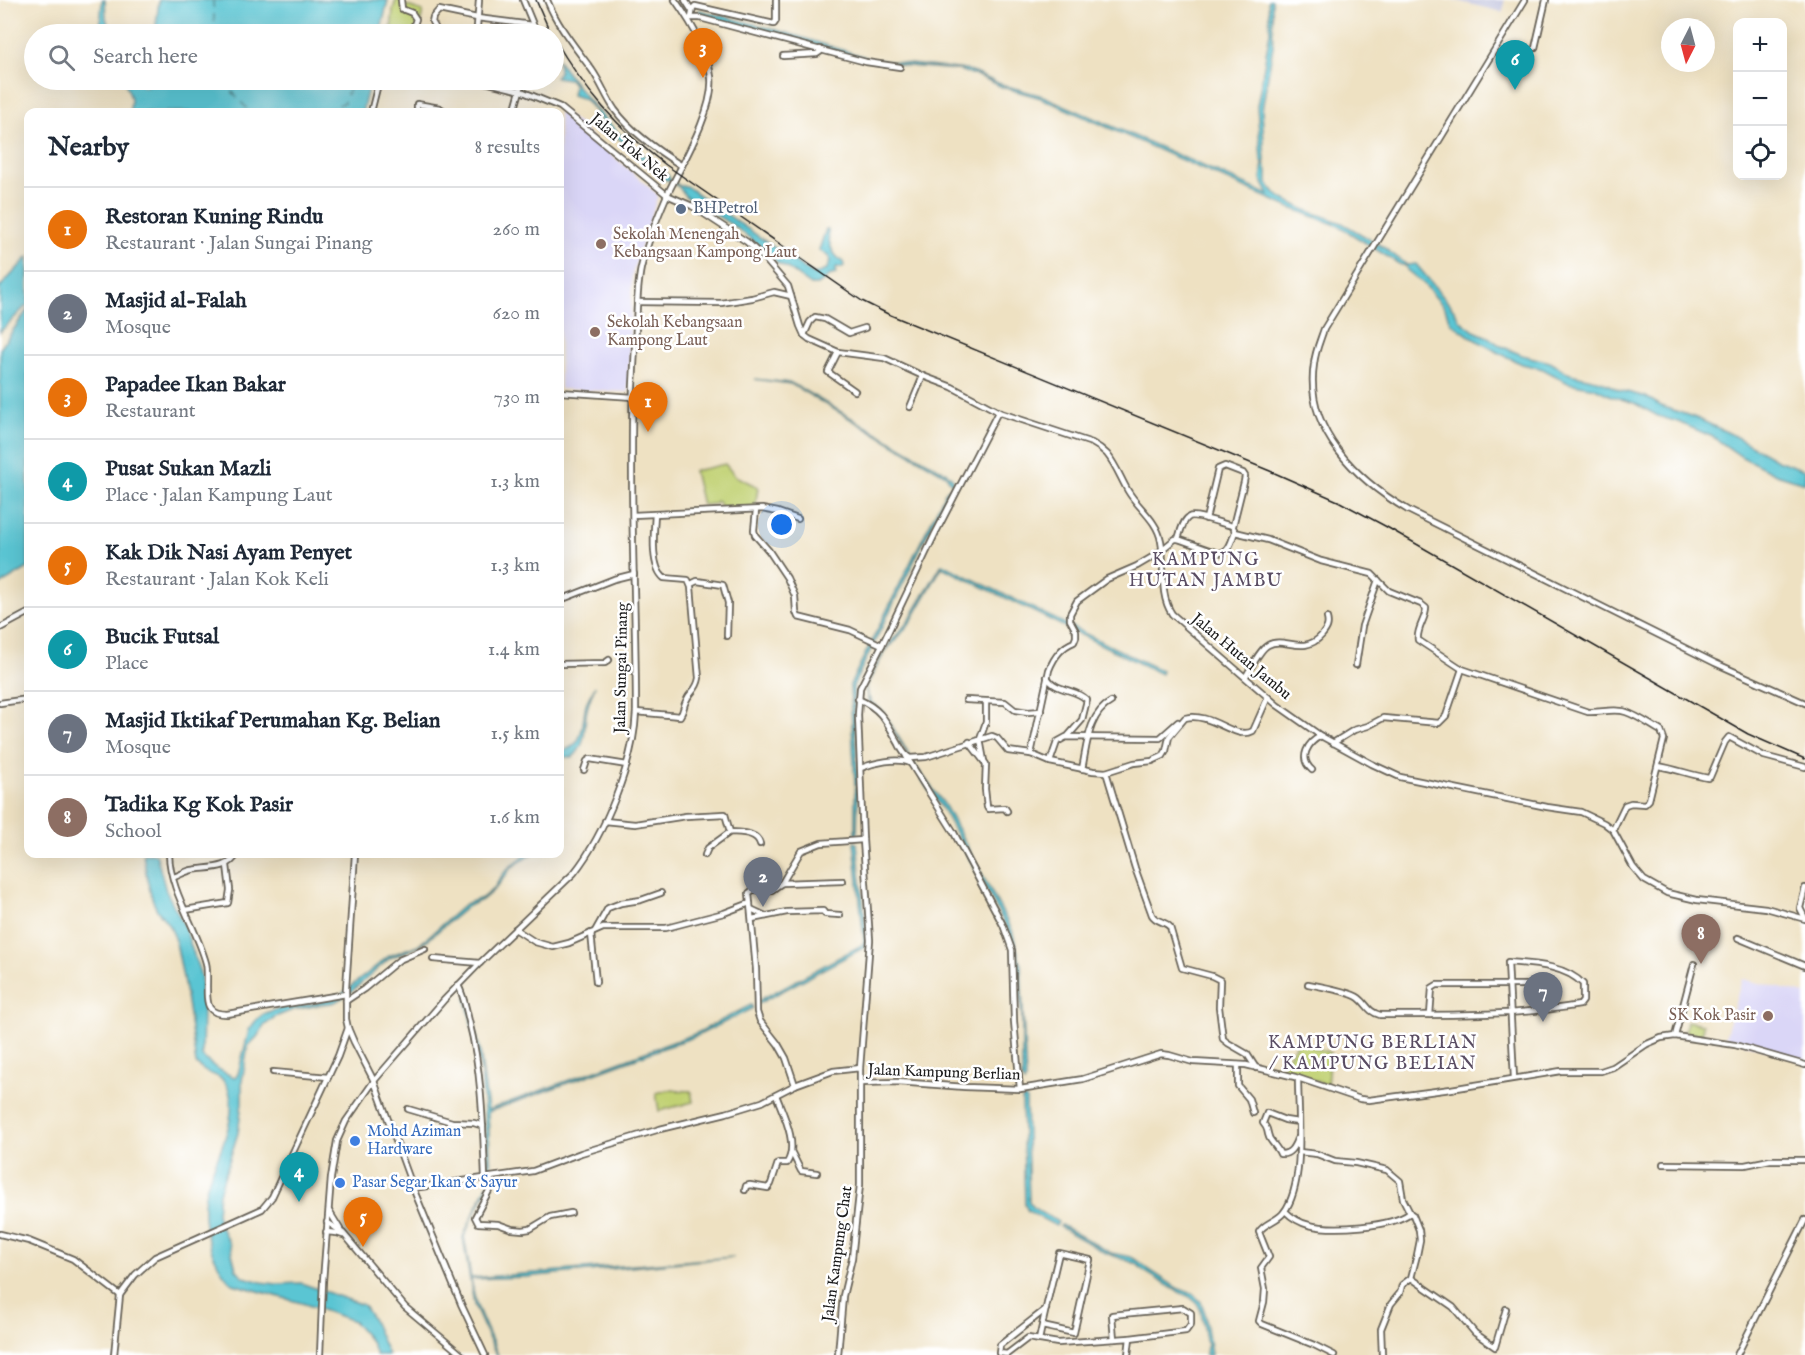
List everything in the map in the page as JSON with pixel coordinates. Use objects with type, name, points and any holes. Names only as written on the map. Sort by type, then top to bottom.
[{"type":"street","points":[[401,0],[402,9],[412,13],[416,19],[414,24]]},
{"type":"street","points":[[477,24],[479,0]]},
{"type":"street","points":[[523,0],[532,24]]},
{"type":"street","points":[[547,0],[559,24]]},
{"type":"street","name":"Jalan Sungai Pinang","points":[[320,1355],[331,1178],[337,1141],[353,1110],[374,1081],[458,986],[574,873],[587,857],[605,821],[627,765],[636,712],[633,397],[637,302],[642,265],[657,219],[705,111],[711,85],[706,60],[690,19],[675,0]]},
{"type":"street","points":[[685,0],[692,11]]},
{"type":"street","points":[[776,0],[776,21],[772,25],[697,7],[693,7],[690,19],[700,18],[866,62],[900,67]]},
{"type":"street","points":[[1525,0],[1324,329],[1313,365],[1314,392],[1322,422],[1332,445],[1343,458],[1377,490],[1408,510],[1705,658],[1805,703]]},
{"type":"street","points":[[1535,48],[1546,0]]},
{"type":"street","points":[[433,24],[433,17],[439,10],[524,24]]},
{"type":"street","points":[[564,33],[598,79],[623,120],[681,168]]},
{"type":"street","points":[[783,56],[817,54],[820,49]]},
{"type":"street","points":[[372,108],[376,90]]},
{"type":"street","name":"Jalan Tok Nek","points":[[517,90],[552,102],[561,108]]},
{"type":"street","points":[[515,108],[521,91]]},
{"type":"street","points":[[417,108],[417,104],[440,108]]},
{"type":"street","name":"Jalan Tok Nek","points":[[564,110],[667,195]]},
{"type":"street","points":[[667,195],[692,206],[747,242],[764,258],[788,286],[804,335]]},
{"type":"street","points":[[637,302],[721,303],[774,292],[791,296]]},
{"type":"street","points":[[804,335],[815,317],[825,319],[849,333],[865,328]]},
{"type":"street","name":"Jalan Hutan Jambu","points":[[804,335],[838,352],[884,358],[952,387],[998,412],[1102,448],[1129,493],[1158,529],[1162,550],[1164,594],[1168,607],[1185,626],[1268,697],[1321,736],[1400,777],[1581,812],[1597,818],[1613,830],[1644,880],[1678,897],[1767,908],[1805,919]]},
{"type":"street","points":[[838,352],[828,372],[855,391]]},
{"type":"street","points":[[910,407],[923,376]]},
{"type":"street","points":[[564,392],[633,397]]},
{"type":"street","points":[[860,1068],[870,940],[863,840],[858,699],[862,683],[998,412]]},
{"type":"street","points":[[1030,754],[1047,677],[1054,658],[1064,647],[1074,642],[1076,634],[1070,614],[1077,601],[1107,579],[1137,566],[1175,539],[1224,553],[1234,529],[1245,476],[1243,473],[1225,466],[1218,469],[1206,519]]},
{"type":"street","points":[[633,514],[703,510],[766,510],[798,519]]},
{"type":"street","points":[[756,510],[755,534],[787,578],[795,596],[798,617],[850,630],[882,645]]},
{"type":"street","points":[[636,712],[680,716],[686,700],[697,688],[700,670],[691,584],[688,580],[661,577],[654,557],[655,514]]},
{"type":"street","points":[[1178,539],[1190,516],[1206,519],[1268,540],[1321,561],[1367,572],[1375,576],[1389,591],[1424,606],[1426,613],[1417,638],[1462,669],[1587,712],[1627,712],[1662,733],[1664,739],[1648,802],[1625,806],[1613,830]]},
{"type":"street","points":[[564,598],[614,579],[634,574]]},
{"type":"street","points":[[691,584],[697,580],[723,585],[728,600],[727,636]]},
{"type":"street","points":[[1356,665],[1362,626],[1378,580]]},
{"type":"street","points":[[0,628],[24,615]]},
{"type":"street","points":[[1246,676],[1265,646],[1272,643],[1310,644],[1317,640],[1326,629],[1329,623],[1327,618]]},
{"type":"street","points":[[564,664],[605,663],[609,660]]},
{"type":"street","points":[[1333,743],[1358,728],[1368,726],[1383,718],[1439,723],[1446,716],[1462,669]]},
{"type":"street","points":[[1047,677],[1055,686],[1080,694],[1087,700],[1082,720],[1068,736],[1057,742],[1050,762]]},
{"type":"street","points":[[1068,736],[1160,738],[1172,726],[1191,716],[1205,718],[1237,732],[1249,733],[1253,731],[1268,697]]},
{"type":"street","points":[[858,699],[871,705],[882,714],[953,831],[1003,925],[1014,961],[1014,1021],[1020,1089]]},
{"type":"street","points":[[0,704],[24,700]]},
{"type":"street","points":[[966,700],[1006,702],[1015,710],[1041,711]]},
{"type":"street","points":[[986,702],[986,722],[980,739],[987,767],[985,789],[987,807],[990,809],[1005,808],[1007,811]]},
{"type":"street","points":[[1082,769],[1089,737],[1099,710],[1111,702]]},
{"type":"street","points":[[861,768],[950,750],[969,742],[995,737],[1008,751],[1030,754],[1050,762],[1082,769],[1106,772],[1134,763],[1152,761],[1163,756],[1169,737],[1185,718]]},
{"type":"street","points":[[1312,770],[1306,761],[1308,747],[1311,741],[1321,736]]},
{"type":"street","points":[[1658,766],[1708,778],[1729,737],[1764,756],[1805,767]]},
{"type":"street","points":[[969,742],[984,761]]},
{"type":"street","points":[[584,770],[587,761],[592,759],[627,765]]},
{"type":"street","points":[[1106,772],[1152,915],[1156,920],[1167,923],[1170,927],[1182,968],[1220,980],[1220,1007],[1225,1042],[1250,1056],[1256,1068]]},
{"type":"street","points":[[605,821],[635,824],[686,816],[725,814],[730,832]]},
{"type":"street","points":[[705,855],[708,848],[730,832],[755,836],[759,839],[760,844]]},
{"type":"street","points":[[795,1085],[786,1058],[760,1021],[756,1002],[756,969],[749,893],[753,890],[772,890],[782,883],[801,851],[821,843],[863,840]]},
{"type":"street","points":[[170,858],[185,910],[205,960],[208,974],[208,1003],[213,1011],[227,1014],[346,997],[364,988],[399,960],[425,949]]},
{"type":"street","points":[[174,877],[190,870],[227,865],[235,858]]},
{"type":"street","points":[[355,858],[346,997],[348,1028],[364,1065],[374,1081],[413,1188],[461,1304],[485,1355]]},
{"type":"street","points":[[185,910],[228,903],[230,890],[227,865]]},
{"type":"street","points":[[782,883],[843,881]]},
{"type":"street","points":[[1805,888],[1800,908],[1805,919]]},
{"type":"street","points":[[596,982],[593,932],[608,909],[621,903],[661,893]]},
{"type":"street","points":[[515,929],[535,942],[553,947],[612,927],[666,928],[751,906],[766,916]]},
{"type":"street","points":[[752,919],[787,912],[823,911],[825,914],[840,915]]},
{"type":"street","points":[[1738,938],[1805,966]]},
{"type":"street","points":[[433,959],[480,963]]},
{"type":"street","points":[[1308,984],[1358,997],[1372,1013],[1380,1016],[1511,1012],[1580,1005],[1583,1001],[1584,987],[1581,982],[1565,972],[1508,962],[1511,1012],[1514,1078]]},
{"type":"street","points":[[1675,1036],[1694,964]]},
{"type":"street","points":[[1430,1015],[1432,988],[1437,985],[1528,985],[1533,989],[1539,988]]},
{"type":"street","points":[[458,986],[463,993],[478,1065],[490,1189],[475,1220],[478,1223],[498,1224],[523,1230],[550,1217],[571,1213]]},
{"type":"street","points":[[114,1355],[120,1295],[135,1275],[155,1257],[262,1209],[272,1197],[328,1077],[348,1028]]},
{"type":"street","name":"Jalan Kampung Berlian","points":[[413,1188],[533,1172],[581,1153],[762,1102],[795,1085],[833,1071],[860,1068],[860,1083],[897,1082],[1020,1089],[1083,1079],[1161,1054],[1193,1062],[1256,1068],[1298,1078],[1369,1100],[1561,1071],[1601,1071],[1613,1067],[1647,1044],[1660,1038],[1675,1036],[1735,1045],[1805,1065]]},
{"type":"street","points":[[1238,1065],[1238,1086],[1250,1099],[1253,1113]]},
{"type":"street","points":[[273,1072],[328,1077]]},
{"type":"street","points":[[1298,1078],[1299,1168],[1294,1190],[1285,1211],[1275,1221],[1260,1228],[1258,1232],[1269,1257],[1261,1268],[1265,1289],[1260,1321],[1262,1324],[1334,1355]]},
{"type":"street","name":"Jalan Kampung Chat","points":[[838,1355],[843,1296],[852,1258],[860,1185],[860,1083]]},
{"type":"street","points":[[776,1095],[788,1127],[792,1152],[801,1171],[817,1173]]},
{"type":"street","points":[[408,1109],[452,1122],[474,1123],[483,1126]]},
{"type":"street","points":[[1298,1122],[1267,1113],[1263,1123],[1280,1154],[1289,1152],[1298,1136]]},
{"type":"street","points":[[745,1190],[746,1186],[750,1185],[768,1188],[778,1163],[787,1163],[792,1152]]},
{"type":"street","points":[[1299,1152],[1387,1170],[1400,1181],[1403,1199],[1410,1214],[1413,1215],[1420,1240],[1411,1278],[1401,1287],[1381,1329],[1382,1355]]},
{"type":"street","points":[[1663,1164],[1745,1166],[1766,1160],[1805,1160]]},
{"type":"street","points":[[329,1211],[344,1235],[405,1306],[462,1355]]},
{"type":"street","points":[[1285,1211],[1308,1225],[1327,1228],[1370,1226],[1399,1220],[1410,1214]]},
{"type":"street","points":[[1737,1355],[1805,1220]]},
{"type":"street","points":[[327,1222],[344,1235]]},
{"type":"street","points":[[326,1232],[344,1235]]},
{"type":"street","points":[[0,1234],[29,1242],[73,1259],[120,1295]]},
{"type":"street","points":[[1039,1340],[1042,1326],[1059,1253],[1090,1260],[1074,1333],[1042,1326]]},
{"type":"street","points":[[1411,1278],[1453,1307],[1475,1333],[1495,1347],[1506,1309]]},
{"type":"street","points":[[1046,1309],[1000,1346],[999,1353],[1007,1354],[1028,1338],[1059,1343],[1130,1338],[1186,1331],[1191,1324],[1191,1313],[1183,1308],[1112,1315],[1114,1339]]},
{"type":"street","points":[[1128,1355],[1130,1338]]},
{"type":"shaded area","points":[[1453,0],[1504,0],[1504,7],[1502,12]]},
{"type":"shaded area","points":[[564,113],[577,122],[658,195],[632,275],[628,392],[564,389]]},
{"type":"shaded area","name":"SK Kok Pasir","points":[[1742,979],[1805,994],[1805,1060],[1725,1038]]},
{"type":"green space","points":[[396,0],[404,0],[404,5],[423,11],[420,24],[392,24]]},
{"type":"green space","points":[[725,464],[735,476],[758,487],[755,509],[720,508],[716,501],[714,504],[702,505],[694,471]]},
{"type":"green space","points":[[1687,1021],[1703,1024],[1702,1035],[1685,1033]]},
{"type":"green space","points":[[1298,1041],[1330,1053],[1327,1085],[1280,1069]]},
{"type":"green space","points":[[669,1090],[691,1091],[693,1102],[659,1111],[656,1093]]},
{"type":"water","points":[[102,0],[105,0],[108,24],[100,24]]},
{"type":"water","points":[[159,0],[388,0],[382,24],[156,24]]},
{"type":"water","points":[[1268,0],[1272,0],[1273,46],[1262,110],[1264,163],[1267,183],[1276,194],[1303,209],[1342,223],[1383,247],[1407,265],[1416,264],[1460,320],[1501,346],[1522,355],[1550,362],[1570,374],[1601,381],[1619,390],[1646,397],[1661,406],[1696,418],[1729,433],[1777,460],[1805,470],[1805,483],[1776,474],[1742,457],[1713,437],[1658,416],[1634,403],[1595,388],[1568,383],[1543,369],[1522,364],[1499,353],[1450,322],[1445,308],[1424,284],[1407,270],[1406,266],[1399,264],[1339,226],[1288,207],[1041,98],[1002,87],[958,70],[871,61],[773,33],[698,15],[699,10],[777,30],[872,59],[967,70],[1003,85],[1043,96],[1269,195],[1261,179],[1263,163],[1257,106],[1270,32]]},
{"type":"water","points":[[564,68],[608,122],[680,186],[686,186],[814,275],[826,270],[830,262],[829,257],[819,250],[826,229],[828,229],[831,248],[844,266],[837,267],[836,274],[828,276],[824,281],[811,285],[777,263],[772,255],[734,226],[685,196],[679,187],[665,180],[605,126],[584,99],[572,95],[574,85],[569,79],[564,78]]},
{"type":"water","points":[[128,90],[368,90],[363,108],[130,108],[131,98]]},
{"type":"water","points":[[24,261],[24,308],[0,332],[0,287]]},
{"type":"water","points":[[24,315],[24,570],[0,585],[0,349]]},
{"type":"water","points":[[754,379],[791,383],[947,473],[953,479],[953,484],[946,475],[791,384]]},
{"type":"water","points":[[953,486],[853,686],[858,785],[855,785],[850,685],[945,493]]},
{"type":"water","points":[[942,564],[1162,671],[1161,674],[942,567],[910,623],[886,650],[866,691],[867,682],[885,649],[908,622]]},
{"type":"water","points":[[595,686],[587,708],[584,738],[580,748],[573,757],[564,757],[564,750],[574,745],[581,734],[586,704]]},
{"type":"water","points":[[866,691],[871,702],[883,711],[917,768],[944,804],[1012,930],[1021,965],[1026,1080],[1024,1083],[1018,965],[1009,932],[942,808],[927,788],[882,712],[869,703]]},
{"type":"water","points":[[855,788],[858,788],[857,838],[855,839]]},
{"type":"water","points":[[854,842],[857,843],[867,941],[863,948],[758,1004],[758,1001],[862,945],[864,941]]},
{"type":"water","points":[[144,858],[157,858],[166,891],[184,925],[201,976],[202,1056],[217,1068],[235,1077],[238,1074],[249,1030],[265,1013],[339,996],[389,956],[420,944],[465,904],[482,898],[495,887],[512,865],[522,858],[526,858],[512,867],[496,888],[482,900],[468,906],[420,946],[390,958],[350,993],[335,1002],[293,1010],[275,1017],[264,1026],[248,1046],[242,1081],[238,1133],[219,1193],[217,1213],[219,1223],[230,1245],[236,1269],[244,1277],[261,1282],[301,1283],[363,1305],[372,1318],[388,1355],[376,1355],[371,1342],[353,1321],[305,1304],[233,1284],[224,1274],[213,1254],[205,1228],[204,1200],[208,1182],[230,1121],[230,1095],[224,1081],[202,1070],[196,1064],[175,939],[172,930],[156,908]]},
{"type":"water","points":[[468,996],[480,1051],[488,1110],[697,1033],[751,1005],[753,1008],[699,1035],[488,1112],[491,1173],[489,1175],[481,1071],[466,998]]},
{"type":"water","points":[[1024,1097],[1026,1100],[1029,1201],[1032,1207],[1058,1222],[1056,1226],[1028,1211],[1025,1205],[1022,1100]]},
{"type":"water","points":[[489,1184],[464,1237],[471,1278],[734,1257],[526,1277],[471,1279],[476,1304],[498,1355],[496,1355],[474,1305],[463,1237],[487,1185]]},
{"type":"water","points":[[1061,1225],[1111,1253],[1131,1257],[1177,1288],[1193,1294],[1201,1302],[1205,1313],[1211,1355],[1206,1355],[1207,1345],[1201,1311],[1197,1303],[1144,1271],[1137,1264],[1106,1253],[1060,1227]]},
{"type":"ferry route","points":[[213,0],[214,24]]},
{"type":"ferry route","points":[[231,90],[246,108]]},
{"type":"ferry route","points":[[333,108],[344,102],[348,90]]},
{"type":"railway","points":[[536,0],[547,24]]},
{"type":"railway","points":[[564,55],[603,108],[632,137],[666,165],[862,301],[888,314],[1338,501],[1748,734],[1805,759]]},
{"type":"place","name":"Papadee Ikan Bakar","points":[[703,78]]},
{"type":"place","name":"Bucik Futsal","points":[[1515,90]]},
{"type":"place","name":"BHPetrol","points":[[681,209]]},
{"type":"place","name":"Sekolah Menengah Kebangsaan Kampong Laut","points":[[601,244]]},
{"type":"place","name":"Sekolah Kebangsaan Kampong Laut","points":[[595,332]]},
{"type":"place","name":"Restoran Kuning Rindu","points":[[648,432]]},
{"type":"place","name":"Masjid al-Falah","points":[[763,907]]},
{"type":"place","name":"Tadika Kg Kok Pasir","points":[[1701,964]]},
{"type":"place","name":"SK Kok Pasir","points":[[1768,1016]]},
{"type":"place","name":"Masjid Iktikaf Perumahan Kg. Belian","points":[[1543,1022]]},
{"type":"place","name":"Mohd Aziman Hardware","points":[[355,1141]]},
{"type":"place","name":"Pasar Segar Ikan & Sayur","points":[[340,1183]]},
{"type":"place","name":"Pusat Sukan Mazli","points":[[299,1202]]},
{"type":"place","name":"Kak Dik Nasi Ayam Penyet","points":[[363,1247]]},
{"type":"district","name":"KAMPUNG HUTAN JAMBU","points":[[1206,570]]},
{"type":"district","name":"KAMPUNG BERLIAN / KAMPUNG BELIAN","points":[[1373,1053]]}]
